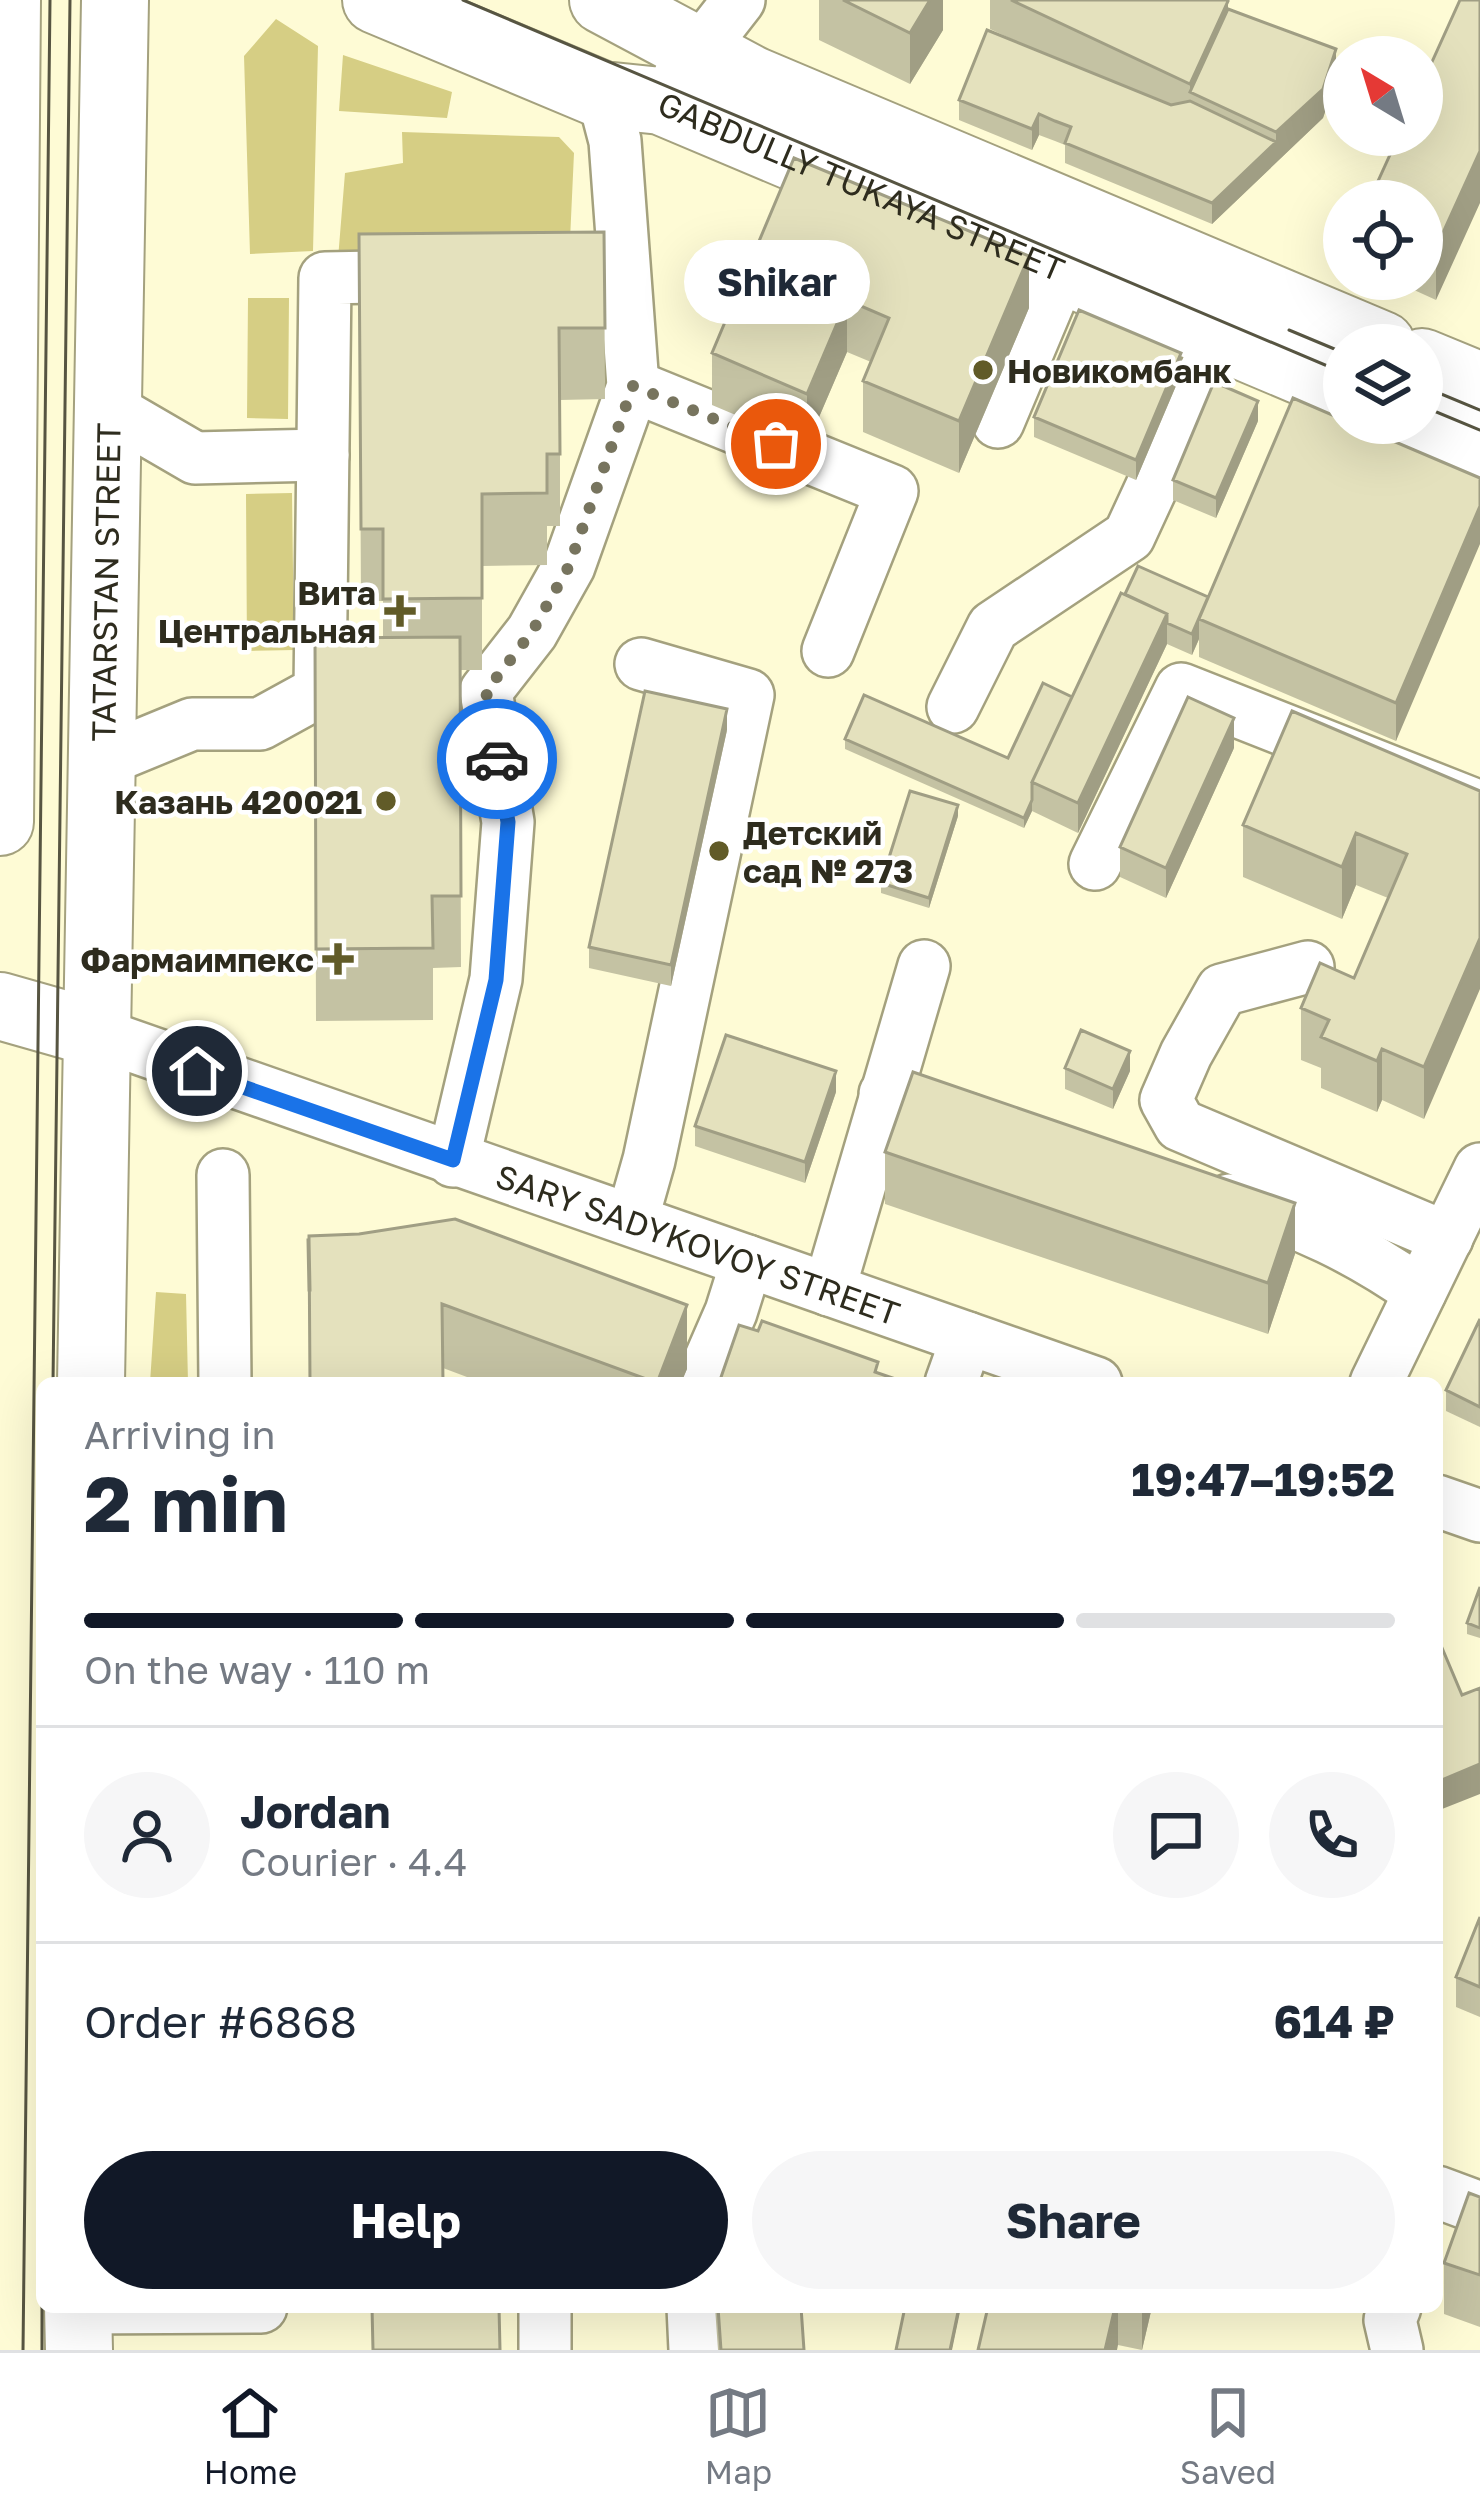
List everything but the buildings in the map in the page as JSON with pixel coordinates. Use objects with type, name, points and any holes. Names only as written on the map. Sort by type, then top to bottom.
[{"type":"main road","points":[[0,822],[7,0]]},
{"type":"main road","name":"TATARSTAN STREET","points":[[91,1377],[115,0]]},
{"type":"main road","name":"GABDULLY TUKAYA STREET","points":[[376,0],[654,83],[1062,270],[1323,380]]},
{"type":"main road","name":"GABDULLY TUKAYA STREET","points":[[604,0],[654,83]]},
{"type":"main road","name":"GABDULLY TUKAYA STREET","points":[[654,83],[752,80],[1332,324]]},
{"type":"main road","points":[[1443,371],[1480,386]]},
{"type":"main road","points":[[1443,431],[1480,446]]},
{"type":"main road","points":[[0,1006],[95,1033]]},
{"type":"main road","points":[[78,2313],[79,2350]]},
{"type":"street","points":[[453,1160],[496,980],[508,822],[486,691],[532,632],[569,566],[633,386],[603,273],[615,141],[654,83],[739,0]]},
{"type":"street","points":[[998,422],[1062,270]]},
{"type":"street","points":[[102,761],[192,724],[260,724],[320,691],[325,278],[464,275]]},
{"type":"street","points":[[953,707],[993,627],[1129,536],[1221,337]]},
{"type":"street","points":[[633,386],[892,491],[828,651]]},
{"type":"street","points":[[109,408],[195,458],[322,454]]},
{"type":"street","points":[[632,1220],[649,1160],[748,695],[641,664]]},
{"type":"street","points":[[1095,864],[1181,689],[1480,807]]},
{"type":"street","points":[[829,1290],[924,966]]},
{"type":"street","points":[[1308,967],[1222,990],[1166,1100],[1180,1125],[1447,1238]]},
{"type":"street","name":"SARY SADYKOVOY STREET","points":[[95,1033],[829,1290],[959,1360],[1060,1377]]},
{"type":"street","points":[[884,1094],[1022,1136]]},
{"type":"street","points":[[1379,1377],[1480,1169]]},
{"type":"street","points":[[223,1175],[225,1377]]},
{"type":"street","points":[[1182,1185],[1296,1220],[1366,1254],[1420,1292]]},
{"type":"street","points":[[703,1377],[747,1261]]},
{"type":"street","points":[[1443,1504],[1480,1516]]},
{"type":"street","points":[[213,2313],[213,2350]]},
{"type":"street","points":[[545,2313],[545,2350]]},
{"type":"street","points":[[693,2313],[695,2350]]},
{"type":"street","points":[[1393,2313],[1396,2350]]},
{"type":"shaded area","points":[[276,19],[318,46],[313,251],[250,254],[244,56]]},
{"type":"shaded area","points":[[343,55],[452,92],[447,118],[339,111]]},
{"type":"shaded area","points":[[402,132],[559,137],[574,153],[570,240],[338,259],[345,173],[403,163]]},
{"type":"shaded area","points":[[248,298],[289,298],[288,419],[247,418]]},
{"type":"shaded area","points":[[292,493],[294,650],[247,651],[246,494]]},
{"type":"shaded area","points":[[156,1292],[186,1294],[188,1377],[150,1377]]},
{"type":"tram line","points":[[23,2350],[50,0]]},
{"type":"tram line","points":[[53,1377],[70,0]]},
{"type":"tram line","points":[[463,0],[1323,364]]},
{"type":"tram line","points":[[1289,330],[1323,344]]},
{"type":"tram line","points":[[1443,395],[1480,410]]},
{"type":"tram line","points":[[1443,415],[1480,430]]},
{"type":"tram line","points":[[42,2313],[42,2350]]},
{"type":"way so far","points":[[497,759],[486,691],[532,632],[569,566],[633,386],[776,444]]},
{"type":"place","name":"Новикомбанк","points":[[983,370]]},
{"type":"place","name":"Shikar","points":[[776,444]]},
{"type":"place","name":"Вита Центральная","points":[[400,611]]},
{"type":"place","name":"Казань 420021","points":[[386,801]]},
{"type":"place","name":"Детский сад № 273","points":[[719,851]]},
{"type":"place","name":"Фармаимпекс","points":[[338,959]]},
{"type":"route","points":[[197,1071],[453,1160],[496,980],[508,822],[497,759]]}]
